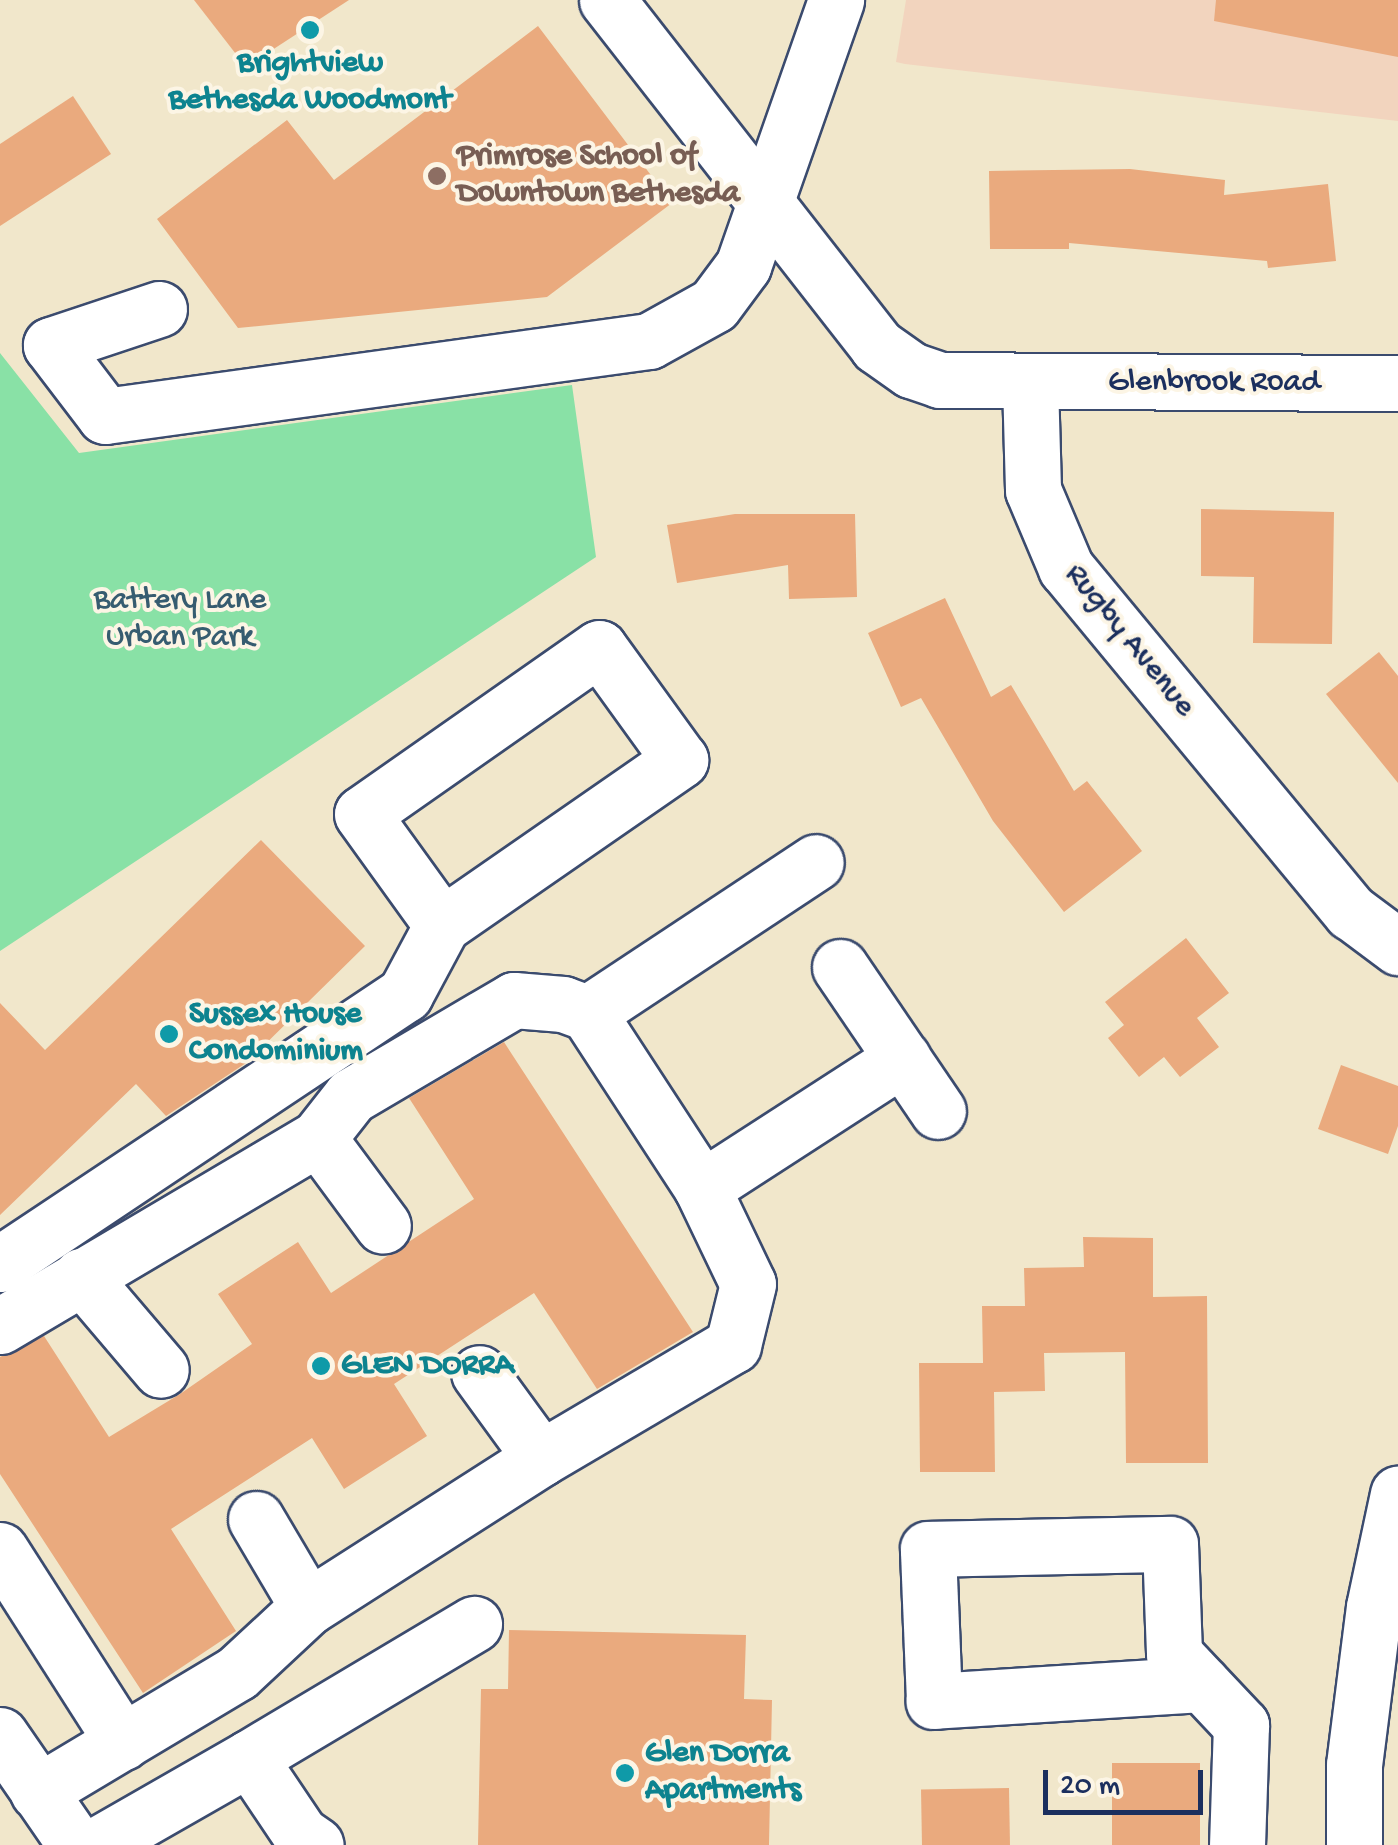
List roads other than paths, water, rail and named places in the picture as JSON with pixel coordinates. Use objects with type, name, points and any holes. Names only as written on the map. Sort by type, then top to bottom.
[{"type":"street","points":[[607,0],[877,346],[910,370],[940,380],[1030,382]]},
{"type":"street","points":[[160,309],[51,345],[105,416],[649,341],[714,306],[743,266],[768,204],[836,0]]},
{"type":"street","name":"Glenbrook Road","points":[[1030,382],[1398,383]]},
{"type":"street","name":"Rugby Avenue","points":[[1030,382],[1033,490],[1066,568],[1351,912],[1398,947]]},
{"type":"street","points":[[0,1264],[405,994],[442,924],[680,760],[599,648],[362,814],[442,924]]},
{"type":"street","points":[[588,1014],[816,862]]},
{"type":"street","points":[[840,968],[938,1111]]},
{"type":"street","points":[[0,1326],[318,1138],[351,1096],[514,1000],[563,1004],[588,1014],[702,1188],[748,1284],[733,1345],[541,1458],[308,1607],[237,1672],[123,1742],[15,1767],[76,1845]]},
{"type":"street","points":[[702,1188],[903,1058]]},
{"type":"street","points":[[318,1138],[383,1226]]},
{"type":"street","points":[[80,1276],[161,1370]]},
{"type":"street","points":[[479,1373],[541,1458]]},
{"type":"street","points":[[1354,1845],[1354,1766],[1374,1608],[1398,1494]]},
{"type":"street","points":[[256,1518],[308,1607]]},
{"type":"street","points":[[1202,1684],[934,1701],[928,1549],[1170,1544],[1174,1654],[1202,1684],[1240,1725],[1237,1845]]},
{"type":"street","points":[[0,1550],[123,1742]]},
{"type":"street","points":[[97,1845],[474,1624]]},
{"type":"street","points":[[249,1758],[300,1834],[316,1845]]},
{"type":"place","name":"Brightview Bethesda Woodmont","points":[[310,30]]},
{"type":"place","name":"Primrose School of Downtown Bethesda","points":[[437,176]]},
{"type":"place","name":"Sussex House Condominium","points":[[169,1034]]},
{"type":"place","name":"GLEN DORRA","points":[[321,1366]]},
{"type":"place","name":"Glen Dorra Apartments","points":[[625,1773]]},
{"type":"park label","name":"Battery Lane Urban Park","points":[[180,620]]}]
